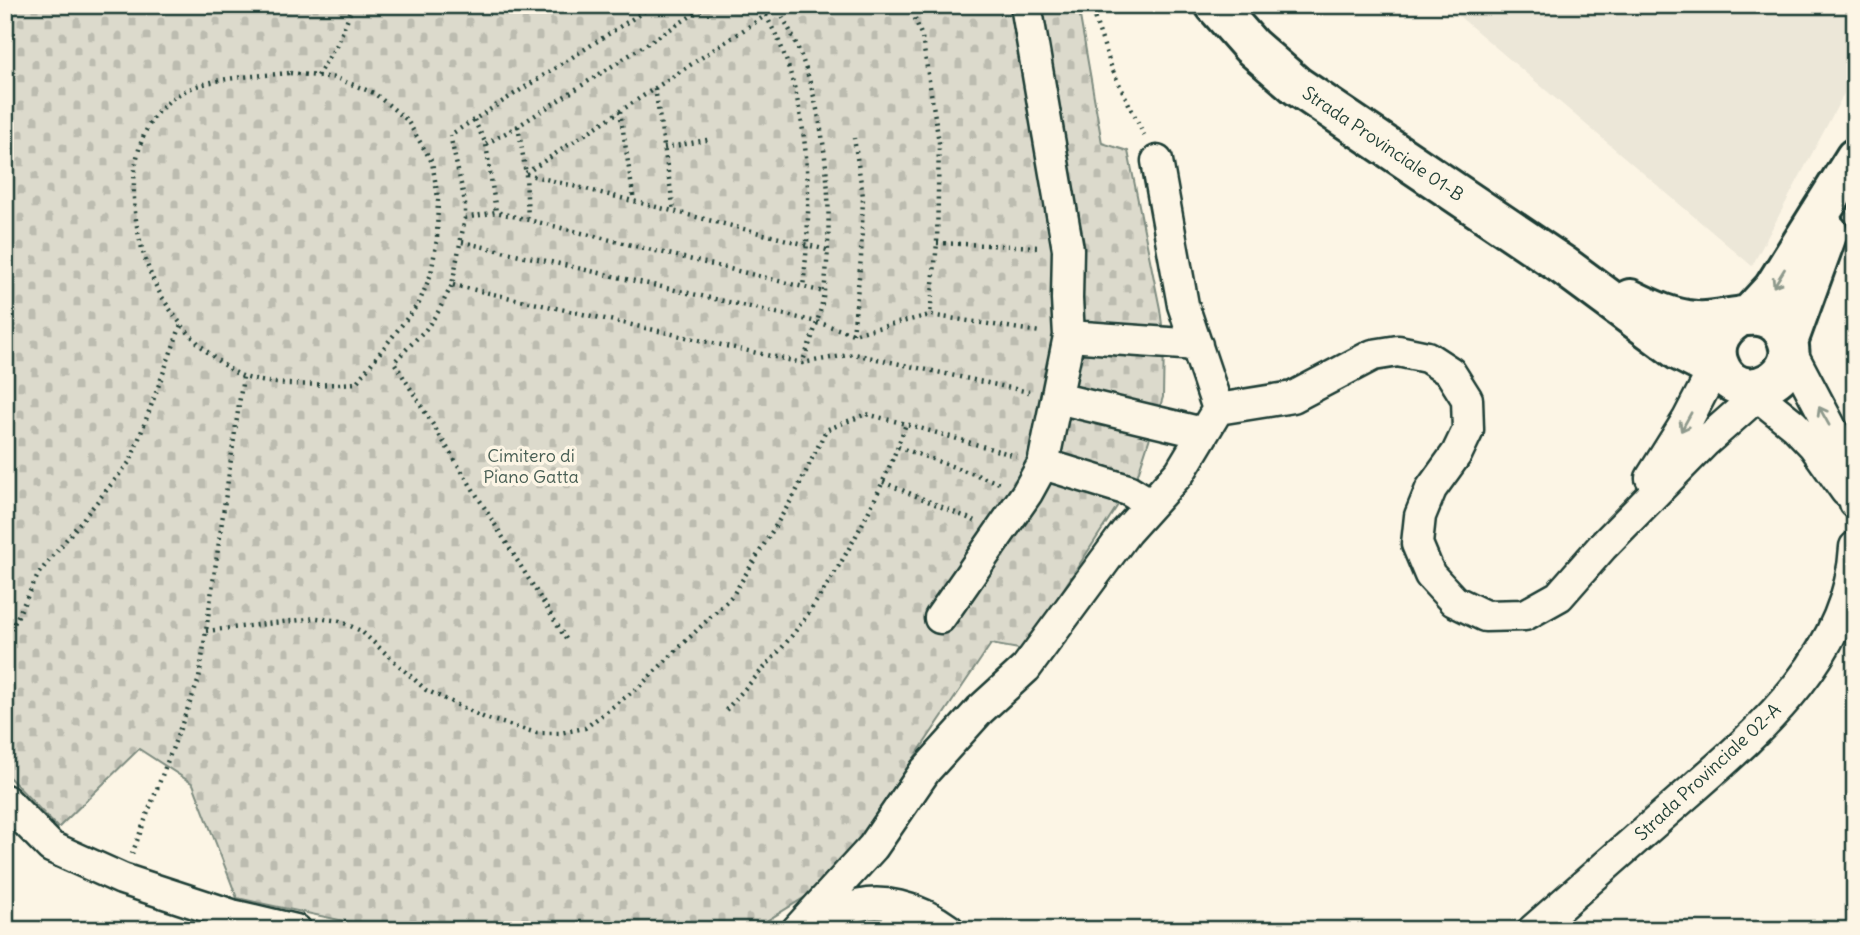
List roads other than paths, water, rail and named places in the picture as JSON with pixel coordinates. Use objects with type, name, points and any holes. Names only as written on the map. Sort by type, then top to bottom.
[{"type":"main road","name":"Strada Provinciale 01-B","points":[[1215,5],[1251,46],[1297,86],[1564,266]]},
{"type":"main road","points":[[1752,370],[1716,350],[1724,329],[1732,321],[1745,316],[1773,289],[1855,158]]},
{"type":"main road","points":[[1752,370],[1855,165]]},
{"type":"main road","points":[[1564,266],[1671,318],[1698,322],[1759,315],[1777,324],[1752,370]]},
{"type":"main road","points":[[1564,266],[1679,351],[1752,370]]},
{"type":"street","points":[[940,618],[1027,493],[1043,464],[1069,336],[1066,299],[1068,248],[1026,5]]},
{"type":"street","points":[[797,930],[873,847],[925,771],[981,710],[1026,668],[1126,532],[1180,472],[1211,421],[1197,345],[1183,305],[1157,161]]},
{"type":"street","points":[[1069,336],[1197,345]]},
{"type":"street","points":[[1057,398],[1211,421],[1293,397],[1373,355],[1398,351],[1427,357],[1450,372],[1467,398],[1468,430],[1457,453],[1431,489],[1420,516],[1417,544],[1430,575],[1454,601],[1485,615],[1525,615],[1559,596],[1602,547],[1717,431],[1752,370]]},
{"type":"street","points":[[1752,370],[1794,425],[1814,446],[1855,504]]},
{"type":"street","points":[[1752,370],[1839,443],[1847,463],[1855,504]]},
{"type":"street","points":[[1602,547],[1669,452],[1752,370]]},
{"type":"street","points":[[1717,431],[1744,421],[1760,419],[1794,425]]},
{"type":"street","points":[[1043,464],[1128,490],[1151,504]]},
{"type":"street","name":"Strada Provinciale 02-A","points":[[1533,930],[1776,713],[1812,664],[1841,615],[1854,565],[1855,547]]},
{"type":"street","points":[[5,800],[51,847],[122,879],[232,915],[296,930]]},
{"type":"street","points":[[816,930],[846,910],[875,904],[901,907],[932,918],[949,930]]},
{"type":"park label","name":"Cimitero di Piano Gatta","points":[[531,466]]}]
